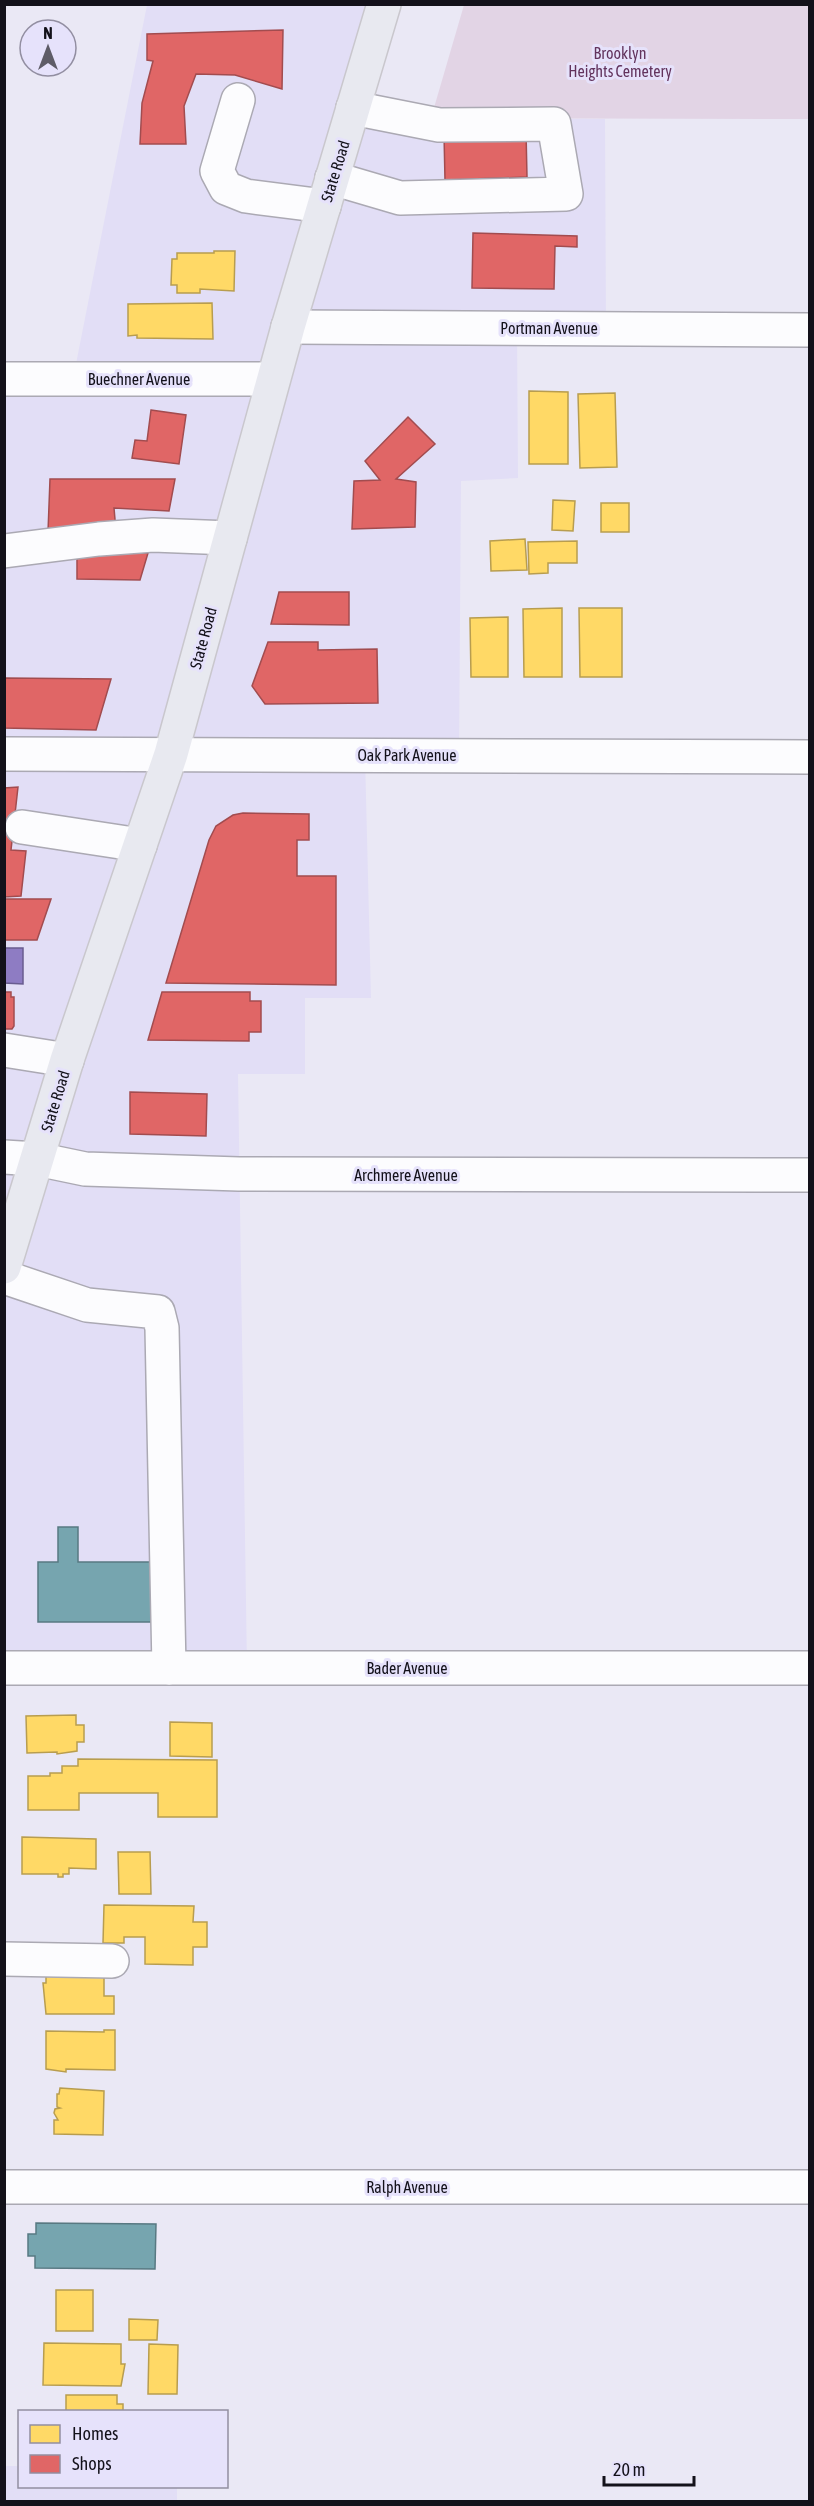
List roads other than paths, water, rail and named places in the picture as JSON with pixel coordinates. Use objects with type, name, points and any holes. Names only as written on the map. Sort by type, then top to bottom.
[{"type":"main road","name":"State Road","points":[[4,1267],[68,1060],[171,754],[273,379],[384,4]]},
{"type":"street","points":[[237,100],[217,171],[225,188],[246,196],[328,192],[400,198],[566,194],[554,124],[439,125],[353,108]]},
{"type":"street","name":"Portman Avenue","points":[[288,327],[810,330]]},
{"type":"street","name":"Buechner Avenue","points":[[4,379],[273,379]]},
{"type":"street","points":[[4,551],[78,541],[153,535],[230,538]]},
{"type":"street","name":"Oak Park Avenue","points":[[4,754],[810,757]]},
{"type":"street","points":[[22,827],[141,845]]},
{"type":"street","points":[[4,1050],[68,1060]]},
{"type":"street","name":"Archmere Avenue","points":[[4,1157],[37,1159],[86,1169],[239,1174],[810,1175]]},
{"type":"street","points":[[4,1277],[87,1305],[158,1312],[162,1328],[169,1668]]},
{"type":"street","name":"Bader Avenue","points":[[4,1668],[810,1668]]},
{"type":"street","points":[[4,1959],[112,1960]]},
{"type":"street","name":"Ralph Avenue","points":[[4,2187],[810,2187]]},
{"type":"park label","name":"Brooklyn Heights Cemetery","points":[[620,62]]}]
